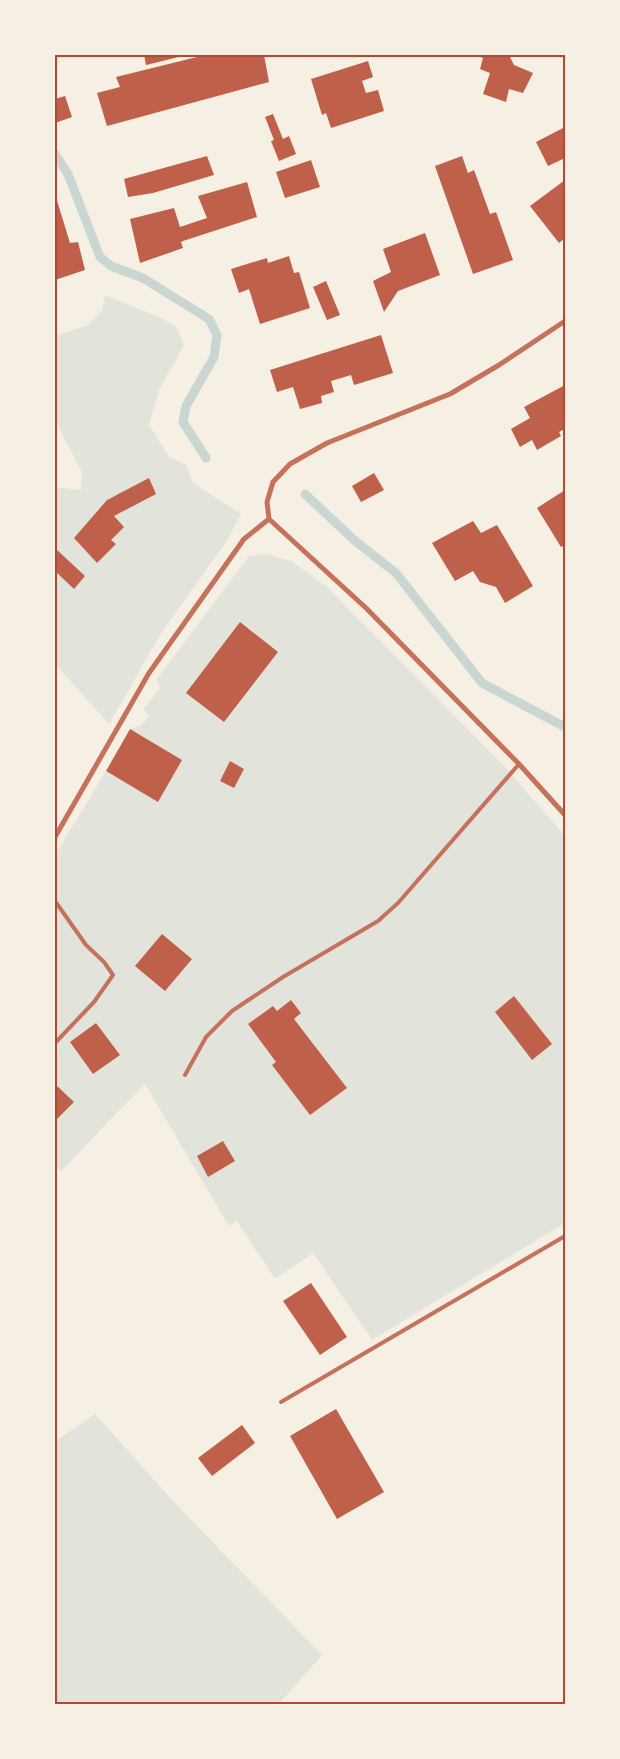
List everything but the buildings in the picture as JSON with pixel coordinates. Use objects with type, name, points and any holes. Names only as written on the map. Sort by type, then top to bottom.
[{"type":"street","points":[[565,321],[499,365],[450,394],[326,443],[290,464],[273,482],[267,502],[269,519],[366,608],[519,764],[565,815]]},
{"type":"street","points":[[55,837],[149,673],[244,539],[269,519]]},
{"type":"lane","points":[[185,1075],[206,1037],[232,1011],[283,977],[378,921],[398,903],[519,764]]},
{"type":"lane","points":[[55,901],[86,945],[104,962],[113,976],[94,1002],[55,1043]]},
{"type":"lane","points":[[281,1402],[565,1236]]},
{"type":"shaded area","points":[[105,295],[161,318],[177,328],[184,345],[159,390],[149,425],[169,457],[186,465],[193,483],[241,514],[228,539],[160,635],[109,724],[55,664],[55,487],[81,490],[82,472],[55,420],[55,336],[88,325],[102,311]]},
{"type":"shaded area","points":[[266,554],[291,561],[326,586],[505,767],[565,836],[565,1223],[372,1340],[313,1253],[275,1279],[237,1221],[229,1226],[145,1084],[61,1171],[55,1165],[55,893],[57,892],[55,885],[55,855],[106,771],[158,801],[182,760],[130,729],[141,725],[149,717],[144,708],[160,688],[157,679],[249,556]]},
{"type":"shaded area","points":[[95,1414],[174,1502],[322,1655],[279,1704],[55,1704],[55,1441]]},
{"type":"waterway","points":[[55,154],[68,174],[100,257],[111,266],[143,278],[209,319],[217,335],[214,357],[186,406],[183,422],[206,458]]},
{"type":"waterway","points":[[305,494],[354,540],[396,573],[482,683],[565,727]]}]
